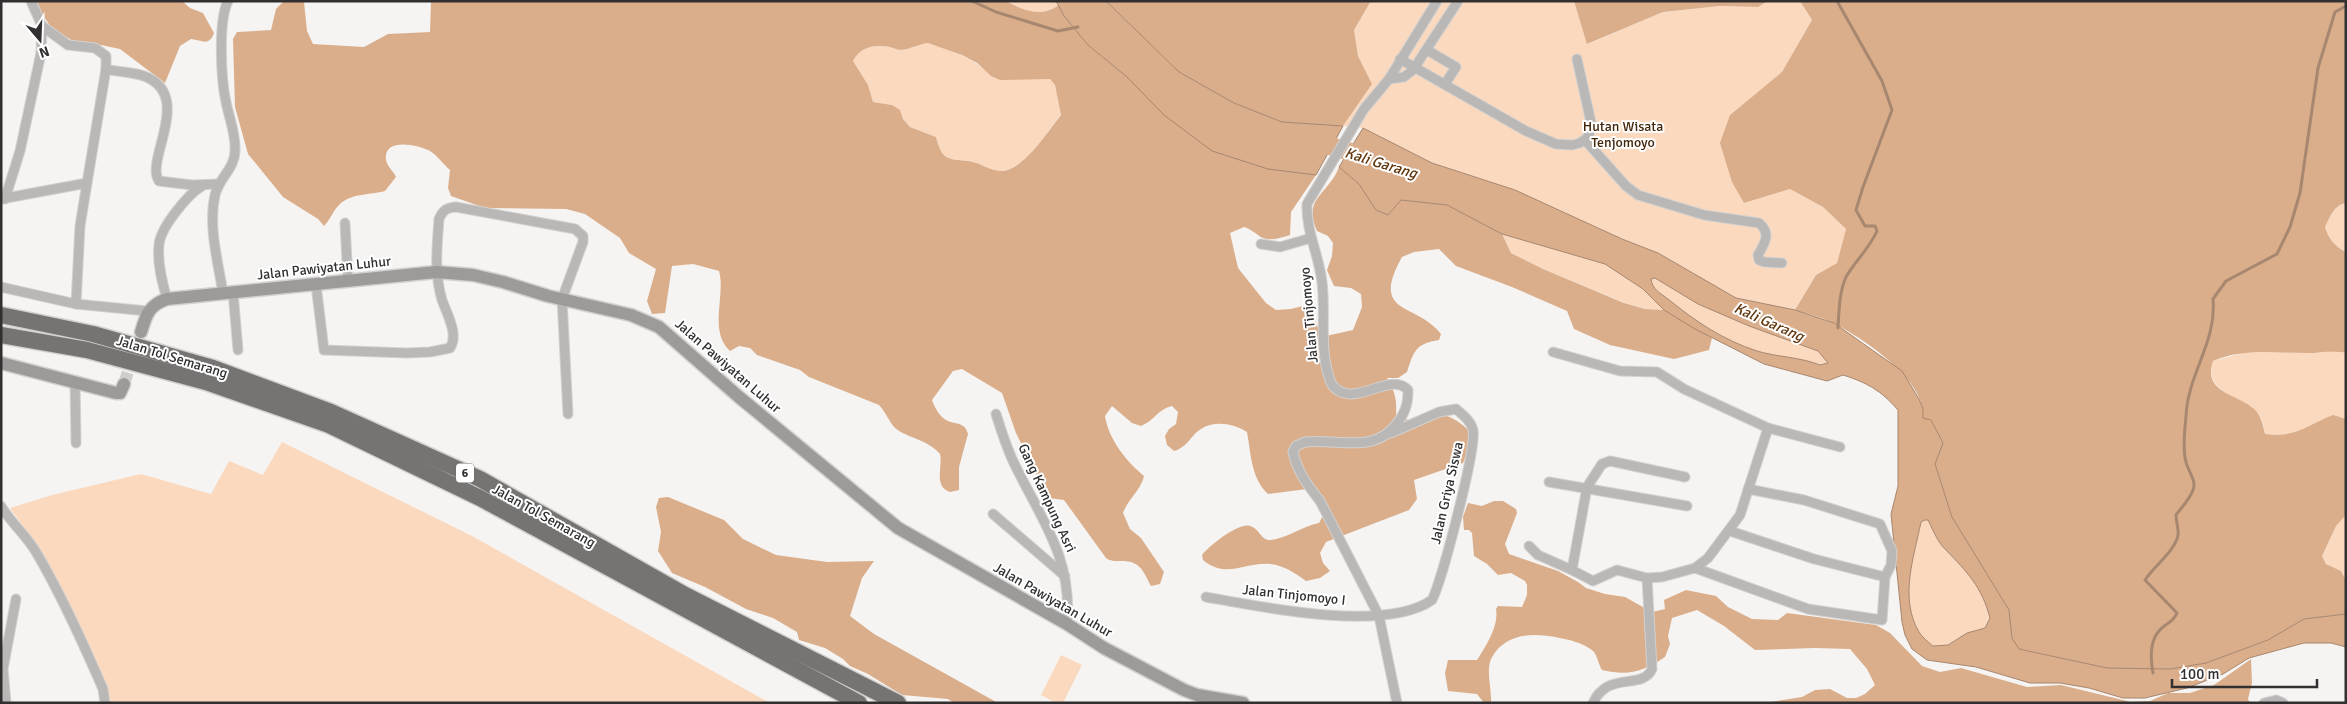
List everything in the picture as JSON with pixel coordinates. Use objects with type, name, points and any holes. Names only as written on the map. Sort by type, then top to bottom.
[{"type":"highway","name":"Jalan Tol Semarang","points":[[1,315],[93,334],[213,368],[331,412],[480,479],[685,595],[898,703]]},
{"type":"highway","name":"Jalan Tol Semarang","points":[[1,335],[87,350],[206,382],[329,425],[480,498],[859,703]]},
{"type":"main road","name":"Jalan Pawiyatan Luhur","points":[[148,311],[159,302],[167,299],[436,272],[474,275],[562,299],[631,315],[659,327],[739,397],[898,528],[1067,624],[1104,648],[1184,690],[1197,695],[1243,703]]},
{"type":"main road","points":[[141,332],[148,311]]},
{"type":"main road","points":[[1,363],[116,393],[120,393],[123,387]]},
{"type":"street","points":[[31,1],[42,26],[41,53],[23,138],[3,199],[87,183]]},
{"type":"street","points":[[228,1],[220,28],[223,88],[235,150],[234,162],[219,184],[214,204],[214,230],[228,292],[238,350]]},
{"type":"street","name":"Jalan Tinjomoyo","points":[[1390,433],[1405,412],[1408,402],[1408,390],[1404,385],[1396,383],[1355,394],[1345,393],[1337,390],[1328,377],[1322,329],[1322,277],[1307,219],[1307,204],[1364,109],[1389,79],[1437,1]]},
{"type":"street","points":[[1389,79],[1409,75],[1458,1]]},
{"type":"street","points":[[42,26],[68,45],[95,48],[106,56],[106,69],[80,226],[76,304]]},
{"type":"street","points":[[1427,50],[1456,67],[1446,84]]},
{"type":"street","points":[[1400,59],[1526,131],[1556,144],[1572,145],[1585,140],[1592,128],[1577,59]]},
{"type":"street","points":[[106,69],[145,76],[160,88],[165,95],[168,107],[156,170],[157,178],[163,182],[204,185],[219,184]]},
{"type":"street","points":[[1585,140],[1626,186],[1638,195],[1704,214],[1759,223],[1767,236],[1766,243],[1758,255],[1759,260],[1764,262],[1782,262]]},
{"type":"street","points":[[167,299],[161,278],[159,242],[181,206],[195,190],[204,185]]},
{"type":"street","points":[[316,285],[324,350],[430,352],[450,348],[454,336],[441,298],[436,272],[439,219],[442,212],[448,208],[456,207],[575,229],[583,236],[583,242],[562,299],[568,414]]},
{"type":"street","points":[[345,223],[348,281]]},
{"type":"street","points":[[1261,244],[1280,247],[1311,238]]},
{"type":"street","points":[[1,287],[76,304],[148,311]]},
{"type":"street","points":[[1553,352],[1620,371],[1656,372],[1684,389],[1768,428],[1840,447]]},
{"type":"street","points":[[75,382],[76,443]]},
{"type":"street","name":"Jalan Griya Siswa","points":[[1379,616],[1417,608],[1432,600],[1443,569],[1473,440],[1473,430],[1469,421],[1456,409],[1439,412],[1390,433]]},
{"type":"street","name":"Gang Kampung Asri","points":[[996,414],[1013,460],[1048,528],[1066,576],[1069,594],[1067,624]]},
{"type":"street","points":[[1530,546],[1538,555],[1593,581],[1617,570],[1647,578],[1662,577],[1695,568],[1708,558],[1740,515],[1768,428]]},
{"type":"street","points":[[1390,433],[1373,442],[1306,442],[1296,446],[1293,452],[1300,470],[1320,501],[1379,616],[1397,703]]},
{"type":"street","points":[[1572,570],[1587,487],[1602,464],[1610,461],[1685,477]]},
{"type":"street","points":[[1549,482],[1587,487],[1687,506]]},
{"type":"street","points":[[1695,568],[1808,609],[1881,620],[1883,618],[1885,577],[1891,565],[1892,551],[1880,524],[1866,518],[1804,500],[1748,489]]},
{"type":"street","points":[[1,506],[10,521],[34,549],[54,584],[104,690],[105,703]]},
{"type":"street","points":[[993,514],[1066,576]]},
{"type":"street","points":[[1730,530],[1814,559],[1885,577]]},
{"type":"street","points":[[1593,703],[1606,687],[1613,683],[1644,680],[1649,676],[1652,669],[1647,578]]},
{"type":"street","name":"Jalan Tinjomoyo I","points":[[1206,597],[1263,608],[1379,616]]},
{"type":"street","points":[[6,703],[3,670],[16,599]]},
{"type":"street","points":[[2264,703],[2276,700],[2283,703]]},
{"type":"green space","points":[[1006,1],[1056,1],[1059,5],[1045,11],[1032,12]]},
{"type":"green space","name":"Hutan Wisata Tenjomoyo","points":[[1371,1],[1574,1],[1588,44],[1663,12],[1720,6],[1758,7],[1768,1],[1800,1],[1812,20],[1782,73],[1730,115],[1744,203],[1790,189],[1823,207],[1846,229],[1837,263],[1816,275],[1795,310],[1736,298],[1658,253],[1622,239],[1515,190],[1432,163],[1363,128],[1343,126],[1372,84],[1358,56],[1354,30]]},
{"type":"green space","points":[[928,43],[962,55],[991,76],[1050,79],[1055,85],[1061,114],[1042,140],[1018,164],[1001,171],[992,170],[972,162],[950,159],[943,154],[936,137],[910,127],[903,119],[900,110],[892,105],[873,102],[868,85],[853,61],[859,52],[873,46],[884,46],[901,50]]},
{"type":"green space","points":[[2346,203],[2346,252],[2332,242],[2325,227],[2335,209]]},
{"type":"green space","points":[[1502,234],[1605,264],[1643,289],[1664,310],[1645,309],[1625,303],[1543,269],[1511,253]]},
{"type":"green space","points":[[1655,278],[1749,326],[1818,351],[1828,363],[1820,365],[1805,360],[1757,351],[1721,336],[1660,293],[1653,286],[1650,279]]},
{"type":"green space","points":[[2250,351],[2315,353],[2334,351],[2346,353],[2346,419],[2333,416],[2293,432],[2276,435],[2265,434],[2259,415],[2219,387],[2213,380],[2211,372],[2213,361]]},
{"type":"green space","points":[[282,442],[472,536],[770,703],[109,703],[108,692],[43,554],[10,508],[52,495],[141,474],[211,494],[229,461],[263,475]]},
{"type":"green space","points":[[2346,515],[2346,588],[2342,575],[2338,570],[2326,564],[2322,556],[2336,526]]},
{"type":"green space","points":[[1928,520],[1943,547],[1973,581],[1983,597],[1990,618],[1985,628],[1967,633],[1948,645],[1933,646],[1923,638],[1913,619],[1910,605],[1909,591],[1912,563],[1921,522]]},
{"type":"green space","points":[[1061,655],[1082,665],[1063,703],[1056,703],[1041,695]]},
{"type":"shaded area","points":[[34,1],[182,1],[190,8],[203,13],[214,33],[210,40],[191,39],[180,46],[165,83],[120,49],[101,45],[82,46],[52,29]]},
{"type":"shaded area","points":[[284,1],[304,2],[307,31],[313,44],[364,47],[388,34],[430,32],[431,1],[1006,1],[1032,12],[1045,11],[1059,5],[1064,16],[1088,45],[1127,77],[1268,169],[1316,175],[1291,212],[1290,235],[1265,239],[1244,227],[1230,233],[1238,268],[1266,303],[1276,310],[1291,309],[1310,304],[1319,331],[1326,336],[1353,330],[1362,307],[1361,294],[1351,288],[1334,286],[1327,270],[1332,256],[1333,243],[1328,236],[1317,231],[1313,220],[1315,203],[1335,176],[1339,167],[1359,184],[1376,210],[1388,215],[1401,200],[1447,205],[1502,234],[1511,253],[1543,269],[1624,303],[1645,309],[1664,310],[1712,338],[1709,350],[1674,359],[1610,345],[1574,329],[1567,311],[1512,287],[1456,266],[1439,249],[1414,252],[1402,257],[1393,276],[1391,289],[1394,299],[1400,306],[1431,324],[1441,334],[1439,340],[1425,344],[1417,349],[1407,372],[1398,378],[1387,378],[1395,396],[1396,415],[1409,420],[1417,420],[1443,415],[1458,422],[1475,436],[1463,463],[1414,480],[1417,499],[1409,510],[1326,542],[1320,553],[1323,563],[1330,571],[1320,578],[1306,581],[1285,568],[1271,564],[1220,569],[1203,560],[1202,555],[1217,541],[1232,531],[1250,526],[1256,529],[1265,539],[1276,539],[1319,523],[1328,506],[1315,488],[1268,494],[1258,481],[1251,457],[1247,432],[1242,429],[1224,424],[1206,426],[1197,432],[1183,447],[1174,451],[1167,445],[1165,436],[1169,429],[1176,424],[1178,412],[1172,406],[1163,410],[1141,426],[1132,423],[1112,406],[1105,416],[1114,442],[1131,464],[1144,476],[1123,513],[1130,529],[1141,538],[1164,572],[1160,584],[1151,586],[1139,566],[1131,562],[1111,561],[1106,558],[1064,500],[1048,498],[1016,433],[1002,393],[962,369],[953,371],[932,400],[943,418],[949,422],[962,425],[968,434],[959,467],[959,490],[950,492],[945,489],[940,481],[940,454],[924,442],[906,435],[895,428],[879,405],[809,377],[800,370],[757,355],[750,348],[739,346],[730,351],[723,343],[720,333],[721,281],[719,271],[693,264],[672,266],[665,313],[652,314],[647,301],[656,269],[629,253],[620,238],[585,214],[566,209],[485,208],[451,196],[448,188],[450,170],[436,155],[430,151],[410,145],[395,145],[387,153],[386,160],[396,177],[385,191],[345,200],[338,206],[324,226],[318,219],[283,197],[248,154],[235,107],[233,39],[237,32],[271,30],[276,9]],"holes":[[[928,43],[962,55],[977,63],[991,76],[1000,80],[1050,79],[1055,85],[1061,115],[1042,140],[1018,165],[997,171],[972,162],[946,157],[936,137],[910,127],[903,119],[900,110],[892,105],[873,102],[868,85],[853,61],[859,52],[873,46],[884,46],[901,50]]]},
{"type":"shaded area","points":[[1106,1],[1371,1],[1354,30],[1358,56],[1372,84],[1343,126],[1282,122],[1234,103],[1179,72]]},
{"type":"shaded area","points":[[1574,1],[1768,1],[1758,7],[1720,6],[1663,12],[1587,44]]},
{"type":"shaded area","points":[[1800,1],[2346,1],[2346,203],[2335,209],[2325,227],[2332,242],[2346,252],[2346,353],[2263,352],[2238,354],[2213,361],[2211,372],[2217,386],[2256,411],[2265,434],[2285,434],[2301,430],[2333,415],[2346,419],[2346,515],[2336,526],[2322,556],[2326,564],[2341,571],[2345,579],[2346,614],[2304,619],[2268,640],[2206,663],[2170,669],[2107,668],[2019,649],[2012,638],[2009,610],[1952,517],[1935,464],[1943,443],[1931,420],[1923,419],[1921,402],[1914,389],[1895,366],[1871,346],[1826,319],[1795,310],[1816,275],[1837,263],[1846,229],[1823,207],[1790,189],[1744,203],[1732,182],[1720,143],[1730,115],[1782,72],[1812,20]]},
{"type":"shaded area","points":[[668,497],[724,520],[743,539],[776,555],[827,562],[874,561],[862,578],[850,616],[874,634],[998,703],[954,703],[948,699],[902,695],[868,674],[850,666],[843,659],[825,648],[799,640],[797,632],[773,618],[746,609],[705,587],[672,573],[658,551],[661,532],[656,507],[659,498]]},
{"type":"shaded area","points":[[1494,501],[1503,501],[1516,509],[1517,513],[1505,544],[1509,554],[1558,571],[1586,588],[1605,594],[1625,597],[1652,612],[1665,609],[1664,600],[1686,590],[1716,596],[1728,607],[1752,619],[1778,620],[1787,613],[1876,625],[1890,633],[1922,666],[1940,672],[1961,668],[2027,687],[2061,685],[2131,702],[2150,701],[2168,693],[2190,693],[2214,685],[2251,659],[2252,683],[2248,699],[2250,703],[1764,703],[1802,697],[1815,690],[1830,689],[1847,698],[1856,698],[1865,694],[1875,685],[1867,669],[1850,649],[1755,650],[1724,626],[1697,610],[1672,618],[1668,636],[1670,644],[1665,657],[1635,671],[1620,673],[1602,670],[1592,650],[1579,643],[1548,636],[1527,635],[1517,637],[1499,648],[1492,657],[1489,668],[1491,703],[1484,703],[1477,694],[1448,691],[1445,673],[1448,660],[1477,660],[1494,629],[1498,606],[1522,607],[1527,595],[1525,581],[1511,573],[1498,575],[1487,564],[1474,556],[1472,533],[1469,530],[1464,530],[1463,517],[1468,503],[1482,506]]},
{"type":"water","points":[[1056,1],[1106,1],[1179,72],[1234,103],[1282,122],[1343,126],[1316,175],[1268,169],[1212,151],[1164,115],[1127,77],[1088,45],[1064,16]]},
{"type":"water","points":[[1363,128],[1432,163],[1515,190],[1622,239],[1658,253],[1736,298],[1795,310],[1834,323],[1902,371],[1919,399],[1923,409],[1923,418],[1931,420],[1943,443],[1935,464],[1952,517],[2009,610],[2012,638],[2019,649],[2107,668],[2170,669],[2206,663],[2268,640],[2304,619],[2346,614],[2346,647],[2331,643],[2304,643],[2249,658],[2223,674],[2187,688],[2145,698],[2123,698],[2089,688],[2060,683],[2030,683],[1976,667],[1927,660],[1912,649],[1905,635],[1902,622],[1891,514],[1898,486],[1898,410],[1880,392],[1843,375],[1827,381],[1764,364],[1695,329],[1664,310],[1643,289],[1605,264],[1502,234],[1447,205],[1401,200],[1388,215],[1376,210],[1359,184],[1339,167]],"holes":[[[1655,278],[1698,304],[1749,326],[1818,351],[1828,363],[1820,365],[1805,360],[1757,351],[1721,336],[1659,293],[1651,279]],[[1928,520],[1943,547],[1973,581],[1983,597],[1990,618],[1985,628],[1967,633],[1948,645],[1933,646],[1923,638],[1913,619],[1910,605],[1909,591],[1912,563],[1921,522]]]},
{"type":"waterway","points":[[972,1],[996,12],[1058,31],[1078,27]]},
{"type":"waterway","points":[[1837,1],[1882,81],[1892,110],[1856,210],[1865,226],[1875,226],[1877,231],[1846,277],[1841,296],[1838,328]]},
{"type":"waterway","points":[[2153,673],[2151,661],[2153,642],[2158,631],[2172,620],[2177,613],[2145,580],[2173,547],[2178,533],[2176,515],[2190,497],[2194,487],[2184,451],[2186,416],[2192,386],[2211,329],[2213,299],[2226,281],[2277,254],[2290,227],[2300,193],[2318,68],[2335,12],[2346,6]]},
{"type":"waterway","name":"Kali Garang","points":[[1310,140],[1371,158]]},
{"type":"tunnel","points":[[124,384],[134,353]]}]
